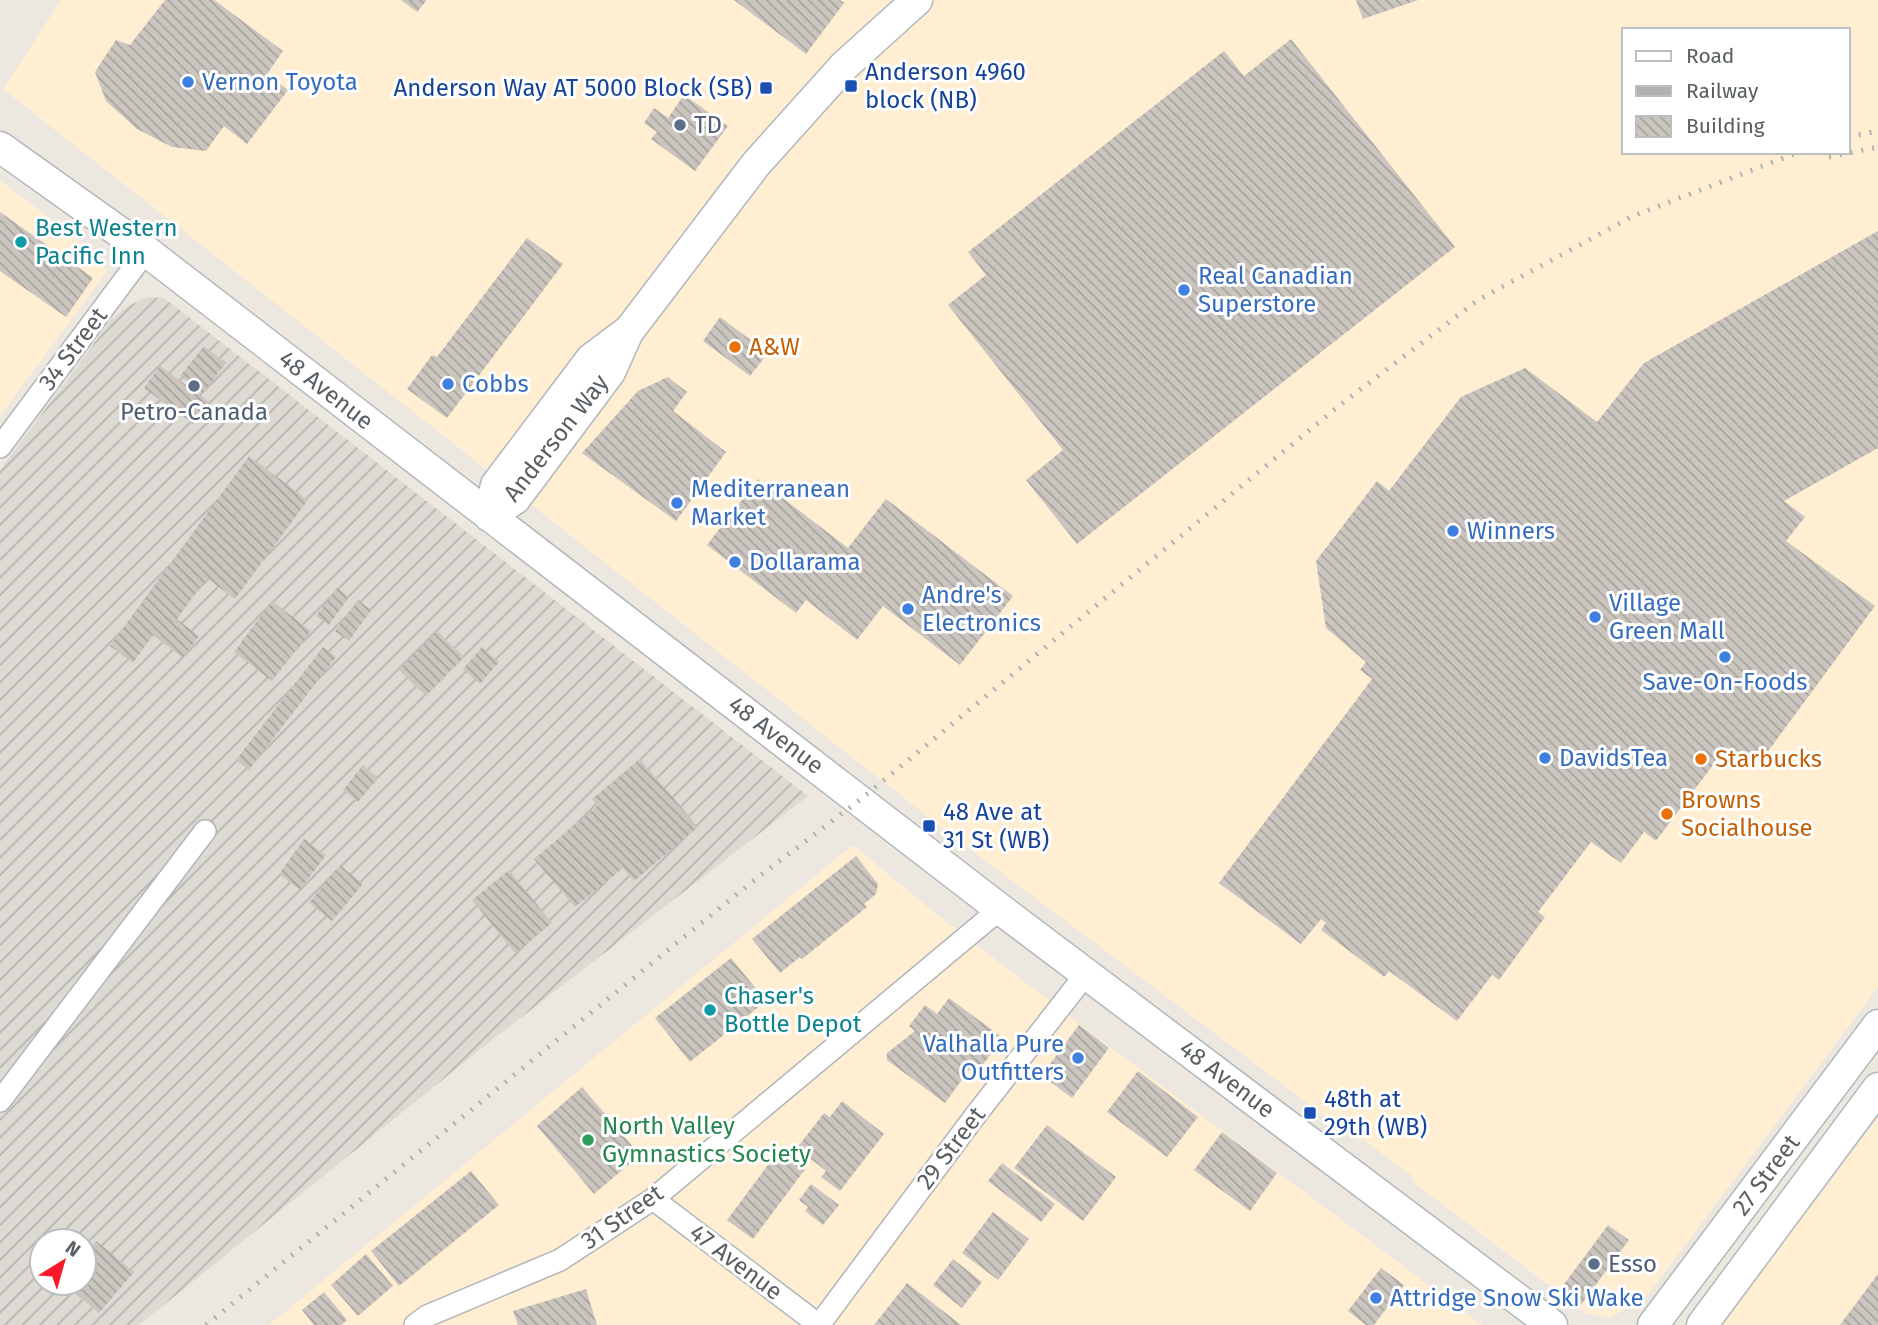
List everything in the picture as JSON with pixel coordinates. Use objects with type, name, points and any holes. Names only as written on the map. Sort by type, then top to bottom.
[{"type":"main road","name":"Anderson Way","points":[[489,516],[519,495],[610,372],[628,332],[756,164],[844,66],[917,0]]},
{"type":"main road","name":"48 Avenue","points":[[0,147],[146,251],[1000,909],[1551,1324]]},
{"type":"main road","name":"27 Street","points":[[1652,1321],[1874,1040]]},
{"type":"main road","name":"27 Street","points":[[1702,1325],[1878,1088]]},
{"type":"street","name":"34 Street","points":[[0,447],[146,251]]},
{"type":"street","points":[[0,1101],[205,831]]},
{"type":"street","name":"31 Street","points":[[415,1325],[426,1316],[560,1260],[653,1199],[695,1161],[1000,909]]},
{"type":"street","name":"29 Street","points":[[819,1325],[975,1116],[1086,974]]},
{"type":"street","name":"47 Avenue","points":[[653,1199],[819,1325]]},
{"type":"shaded area","points":[[61,0],[1878,0],[1878,987],[1647,1296],[1610,1318],[1585,1313],[1413,1182],[1411,1175],[1364,1140],[1357,1140],[951,835],[3,89]]},
{"type":"shaded area","points":[[0,180],[99,256],[107,271],[0,416]]},
{"type":"shaded area","points":[[147,297],[164,298],[808,796],[488,1043],[139,1325],[0,1325],[0,470],[112,319],[126,307]]},
{"type":"shaded area","points":[[853,845],[931,910],[1082,1026],[1482,1325],[269,1325]]},
{"type":"shaded area","points":[[1878,1118],[1878,1325],[1721,1325]]},
{"type":"building","name":"Vernon Toyota","points":[[165,0],[214,0],[283,51],[267,74],[288,90],[247,144],[224,126],[206,151],[172,147],[137,129],[106,101],[95,72],[116,40],[130,45]]},
{"type":"building","points":[[401,0],[427,0],[417,12]]},
{"type":"building","points":[[734,0],[840,0],[844,3],[806,54]]},
{"type":"building","points":[[1356,0],[1418,0],[1363,19]]},
{"type":"building","name":"Real Canadian Superstore","points":[[1291,39],[1455,247],[1077,544],[1026,480],[1063,450],[948,305],[986,275],[968,252],[1224,51],[1244,76]]},
{"type":"building","points":[[684,95],[728,126],[695,171],[651,139],[657,132],[644,123],[654,108],[668,118]]},
{"type":"building","name":"Best Western Pacific Inn","points":[[0,212],[93,278],[66,317],[0,271]]},
{"type":"building","name":"Village Green Mall","points":[[1878,231],[1878,448],[1784,501],[1805,517],[1786,541],[1875,606],[1766,754],[1719,757],[1656,841],[1644,832],[1621,863],[1591,842],[1538,912],[1545,917],[1499,980],[1492,975],[1457,1021],[1389,971],[1384,977],[1321,930],[1326,923],[1321,919],[1301,944],[1219,883],[1372,679],[1360,670],[1366,662],[1326,628],[1316,561],[1377,481],[1389,491],[1461,397],[1525,368],[1597,422],[1644,363]]},
{"type":"building","points":[[527,238],[563,264],[447,418],[407,389],[432,355],[437,357]]},
{"type":"building","name":"A&W","points":[[720,317],[768,353],[750,376],[703,341]]},
{"type":"building","points":[[204,346],[226,363],[203,393],[180,376]]},
{"type":"building","points":[[160,366],[209,402],[193,424],[144,388]]},
{"type":"building","points":[[668,377],[687,392],[673,411],[726,452],[676,521],[582,453],[638,391]]},
{"type":"building","points":[[249,456],[308,500],[235,599],[207,578],[177,619],[199,636],[183,658],[153,635],[133,663],[110,646]]},
{"type":"building","points":[[758,479],[848,548],[886,499],[1013,596],[960,665],[883,606],[857,640],[806,600],[796,613],[707,545]]},
{"type":"building","points":[[337,588],[349,597],[329,625],[316,616]]},
{"type":"building","points":[[358,600],[371,610],[349,641],[335,631]]},
{"type":"building","points":[[272,601],[311,631],[272,681],[234,652]]},
{"type":"building","points":[[437,631],[464,657],[426,696],[399,670]]},
{"type":"building","points":[[323,647],[336,657],[249,770],[236,760]]},
{"type":"building","points":[[482,647],[499,662],[480,684],[463,669]]},
{"type":"building","points":[[640,759],[698,827],[634,881],[623,868],[575,907],[534,859],[597,806],[592,799]]},
{"type":"building","points":[[363,765],[378,778],[358,802],[343,790]]},
{"type":"building","points":[[304,839],[326,855],[300,890],[279,874]]},
{"type":"building","points":[[856,856],[878,884],[876,894],[864,904],[867,907],[802,959],[800,957],[780,973],[752,939]]},
{"type":"building","points":[[340,865],[363,884],[332,921],[309,903]]},
{"type":"building","points":[[509,870],[552,923],[515,953],[472,900]]},
{"type":"building","name":"Chaser's Bottle Depot","points":[[731,958],[766,1001],[690,1062],[655,1018]]},
{"type":"building","points":[[949,998],[1003,1038],[975,1075],[969,1070],[945,1103],[887,1060],[887,1053],[915,1031],[909,1026],[925,1005],[937,1014]]},
{"type":"building","name":"Valhalla Pure Outfitters","points":[[1079,1025],[1109,1048],[1072,1098],[1048,1080],[1053,1073],[1047,1068]]},
{"type":"building","points":[[1138,1071],[1198,1117],[1167,1157],[1107,1112]]},
{"type":"building","name":"North Valley Gymnastics Society","points":[[582,1087],[640,1155],[594,1194],[537,1126]]},
{"type":"building","points":[[842,1101],[884,1134],[840,1191],[821,1177],[826,1171],[797,1148],[824,1113],[830,1117]]},
{"type":"building","points":[[1047,1125],[1116,1177],[1083,1221],[1014,1168]]},
{"type":"building","points":[[1222,1132],[1277,1173],[1250,1211],[1194,1170]]},
{"type":"building","points":[[780,1149],[806,1168],[753,1239],[727,1220]]},
{"type":"building","points":[[1002,1163],[1055,1204],[1041,1222],[988,1181]]},
{"type":"building","points":[[471,1171],[499,1205],[399,1286],[371,1251]]},
{"type":"building","points":[[811,1184],[839,1205],[823,1225],[805,1211],[808,1207],[799,1200]]},
{"type":"building","points":[[993,1212],[1029,1239],[998,1280],[962,1253]]},
{"type":"building","points":[[1608,1225],[1629,1240],[1580,1306],[1559,1291]]},
{"type":"building","points":[[98,1243],[134,1272],[99,1313],[80,1297],[98,1297]]},
{"type":"building","points":[[366,1254],[393,1286],[358,1316],[331,1285]]},
{"type":"building","points":[[953,1259],[982,1282],[962,1308],[933,1285]]},
{"type":"building","name":"Attridge Snow Ski Wake","points":[[1381,1268],[1404,1285],[1374,1325],[1366,1325],[1348,1311]]},
{"type":"building","points":[[1878,1274],[1878,1325],[1840,1325]]},
{"type":"building","points":[[907,1283],[961,1325],[874,1325]]},
{"type":"building","points":[[586,1289],[597,1325],[518,1325],[513,1311]]},
{"type":"building","points":[[324,1292],[347,1320],[341,1325],[314,1325],[302,1310]]},
{"type":"railway","points":[[1850,137],[1878,131]]},
{"type":"railway","points":[[1850,153],[1878,147]]},
{"type":"railway","points":[[206,1325],[752,882],[861,799],[1340,405],[1478,300],[1633,216],[1794,154]]},
{"type":"railway","points":[[1829,157],[1844,154]]},
{"type":"place","name":"Vernon Toyota","points":[[188,82]]},
{"type":"place","name":"Anderson 4960 block (NB)","points":[[851,86]]},
{"type":"place","name":"Anderson Way AT 5000 Block (SB)","points":[[766,88]]},
{"type":"place","name":"TD","points":[[680,125]]},
{"type":"place","name":"Best Western Pacific Inn","points":[[21,242]]},
{"type":"place","name":"Real Canadian Superstore","points":[[1184,290]]},
{"type":"place","name":"A&W","points":[[735,347]]},
{"type":"place","name":"Cobbs","points":[[448,384]]},
{"type":"place","name":"Petro-Canada","points":[[194,386]]},
{"type":"place","name":"Mediterranean Market","points":[[677,503]]},
{"type":"place","name":"Winners","points":[[1453,531]]},
{"type":"place","name":"Dollarama","points":[[735,562]]},
{"type":"place","name":"Andre's Electronics","points":[[908,609]]},
{"type":"place","name":"Village Green Mall","points":[[1595,617]]},
{"type":"place","name":"Save-On-Foods","points":[[1725,657]]},
{"type":"place","name":"DavidsTea","points":[[1545,758]]},
{"type":"place","name":"Starbucks","points":[[1701,759]]},
{"type":"place","name":"Browns Socialhouse","points":[[1667,814]]},
{"type":"place","name":"48 Ave at 31 St (WB)","points":[[929,826]]},
{"type":"place","name":"Chaser's Bottle Depot","points":[[710,1010]]},
{"type":"place","name":"Valhalla Pure Outfitters","points":[[1078,1058]]},
{"type":"place","name":"48th at 29th (WB)","points":[[1310,1113]]},
{"type":"place","name":"North Valley Gymnastics Society","points":[[588,1140]]},
{"type":"place","name":"Esso","points":[[1594,1264]]},
{"type":"place","name":"Attridge Snow Ski Wake","points":[[1376,1298]]}]
